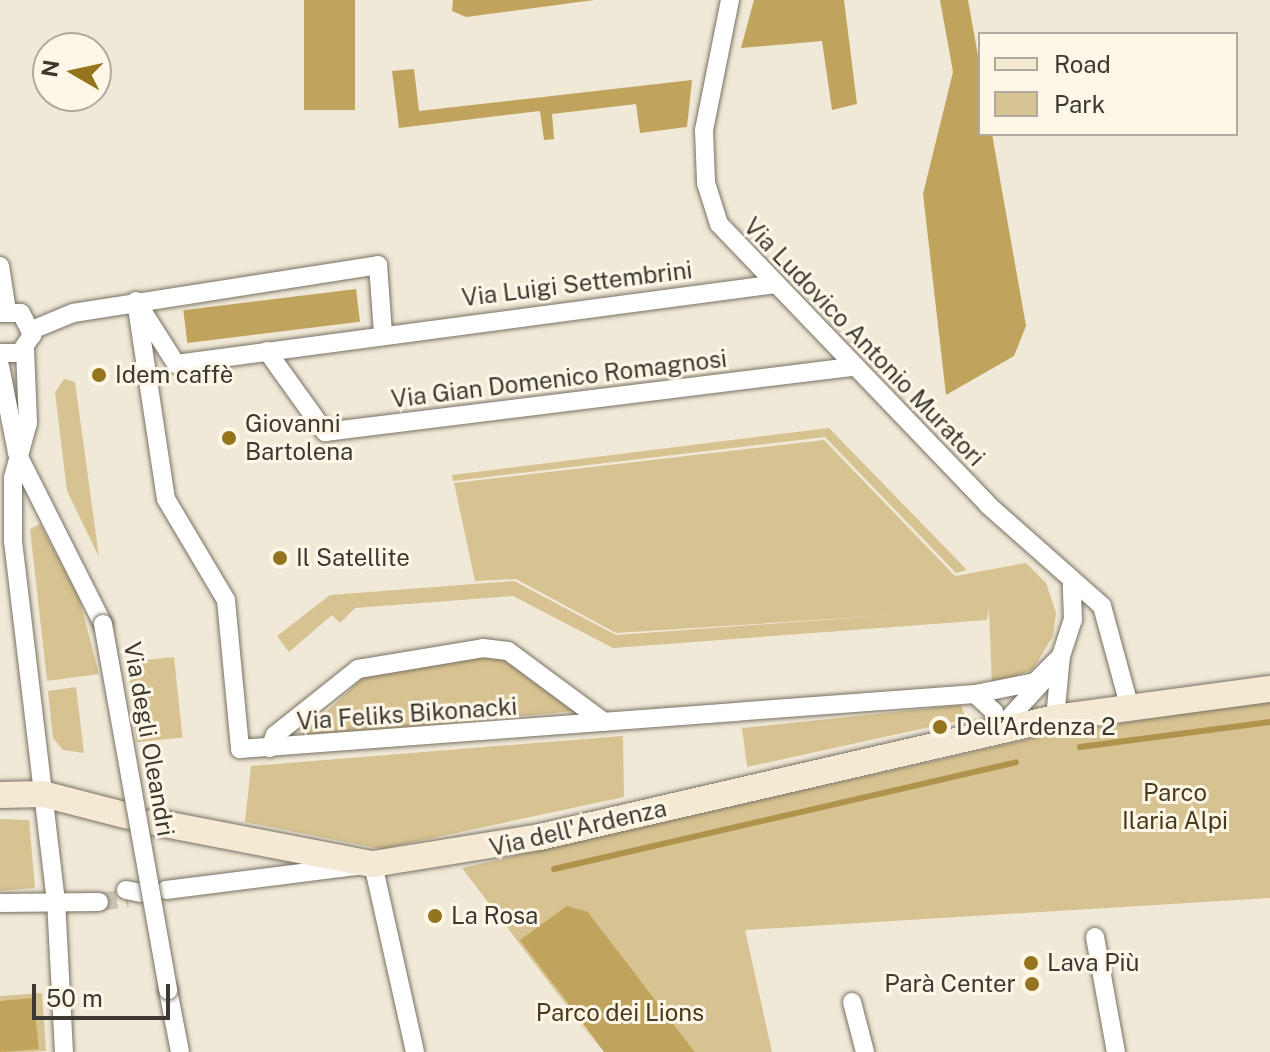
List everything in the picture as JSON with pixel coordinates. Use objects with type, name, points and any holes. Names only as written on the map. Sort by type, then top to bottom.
[{"type":"main road","name":"Via dell'Ardenza","points":[[154,822],[373,864],[540,837],[1055,718],[1129,705],[1270,689]]},
{"type":"main road","points":[[0,795],[43,794],[128,816]]},
{"type":"street","name":"Via Ludovico Antonio Muratori","points":[[730,0],[706,107],[706,183],[725,234],[776,284],[851,367],[1072,585],[1102,606],[1129,705]]},
{"type":"street","points":[[17,453],[28,423],[25,349],[32,330],[73,313],[378,265],[383,333]]},
{"type":"street","points":[[0,266],[4,312],[21,313],[32,330]]},
{"type":"street","name":"Via Luigi Settembrini","points":[[136,301],[176,364],[383,333],[776,284]]},
{"type":"street","points":[[136,301],[166,499],[226,600],[237,745],[270,748]]},
{"type":"street","points":[[0,353],[25,349]]},
{"type":"street","name":"Via Gian Domenico Romagnosi","points":[[267,351],[325,432],[851,367]]},
{"type":"street","points":[[0,366],[17,453],[13,541],[56,900],[67,1033],[64,1052]]},
{"type":"street","name":"Via degli Oleandri","points":[[17,453],[103,624],[180,1052]]},
{"type":"street","points":[[1055,718],[1061,656],[1073,620],[1072,585]]},
{"type":"street","name":"Via Feliks Bikonacki","points":[[604,722],[508,651],[483,648],[358,669],[275,735],[270,748],[975,694],[1018,688],[1049,673]]},
{"type":"street","points":[[998,730],[1061,656]]},
{"type":"street","points":[[975,694],[994,712],[998,730]]},
{"type":"street","points":[[166,890],[373,864],[415,1052]]},
{"type":"street","points":[[0,903],[93,898]]},
{"type":"street","points":[[1095,937],[1116,1052]]},
{"type":"street","points":[[852,1002],[865,1052]]},
{"type":"street","points":[[67,1033],[81,1052]]},
{"type":"green space","points":[[304,0],[355,0],[355,110],[304,110]]},
{"type":"green space","points":[[453,0],[594,0],[466,17],[452,11]]},
{"type":"green space","points":[[754,0],[844,0],[857,104],[832,110],[822,41],[741,48]]},
{"type":"green space","points":[[940,0],[968,0],[978,56],[978,136],[992,136],[1026,326],[1014,356],[946,395],[923,194],[953,72]]},
{"type":"green space","points":[[414,69],[419,111],[692,80],[687,127],[640,133],[636,104],[552,114],[554,139],[544,140],[540,111],[399,128],[392,71]]},
{"type":"green space","points":[[356,289],[360,322],[187,343],[183,310]]},
{"type":"green space","points":[[64,379],[75,382],[99,557],[67,491],[55,392]]},
{"type":"green space","points":[[829,428],[967,570],[956,573],[825,437],[453,481],[452,475]]},
{"type":"green space","points":[[824,440],[955,576],[1026,563],[1046,583],[1056,613],[1053,636],[1033,669],[992,686],[989,608],[987,620],[613,648],[513,596],[355,608],[340,623],[332,615],[289,652],[277,636],[330,595],[514,581],[616,635],[894,615],[616,633],[516,579],[475,581],[454,483]]},
{"type":"green space","points":[[40,524],[79,597],[99,674],[47,681],[30,529]]},
{"type":"green space","points":[[496,652],[573,711],[298,738],[366,675]]},
{"type":"green space","points":[[174,657],[182,738],[137,742],[128,662]]},
{"type":"green space","points":[[76,687],[84,753],[63,750],[53,738],[48,691]]},
{"type":"green space","name":"Parco Ilaria Alpi","points":[[1270,700],[1270,898],[745,930],[772,1052],[695,1052],[588,912],[521,940],[602,1052],[462,868],[1047,735]]},
{"type":"green space","points":[[961,705],[966,719],[747,767],[742,728]]},
{"type":"green space","points":[[623,736],[624,797],[381,849],[245,822],[251,766]]},
{"type":"green space","points":[[0,819],[29,820],[35,888],[0,891]]},
{"type":"green space","name":"Parco dei Lions","points":[[567,906],[588,912],[695,1052],[604,1052],[520,940]]},
{"type":"green space","points":[[42,993],[46,1051],[4,1052],[0,996]]},
{"type":"green space","points":[[33,998],[39,1049],[0,1052],[0,1001]]},
{"type":"waterway","points":[[1080,747],[1270,722]]},
{"type":"waterway","points":[[554,869],[1016,762]]},
{"type":"tunnel","points":[[99,902],[128,898]]},
{"type":"place","name":"Idem caffè","points":[[99,375]]},
{"type":"place","name":"Giovanni Bartolena","points":[[229,438]]},
{"type":"place","name":"Il Satellite","points":[[280,558]]},
{"type":"place","name":"Dell’Ardenza 2","points":[[940,727]]},
{"type":"place","name":"La Rosa","points":[[435,916]]},
{"type":"place","name":"Lava Più","points":[[1031,963]]},
{"type":"place","name":"Parà Center","points":[[1032,984]]}]
